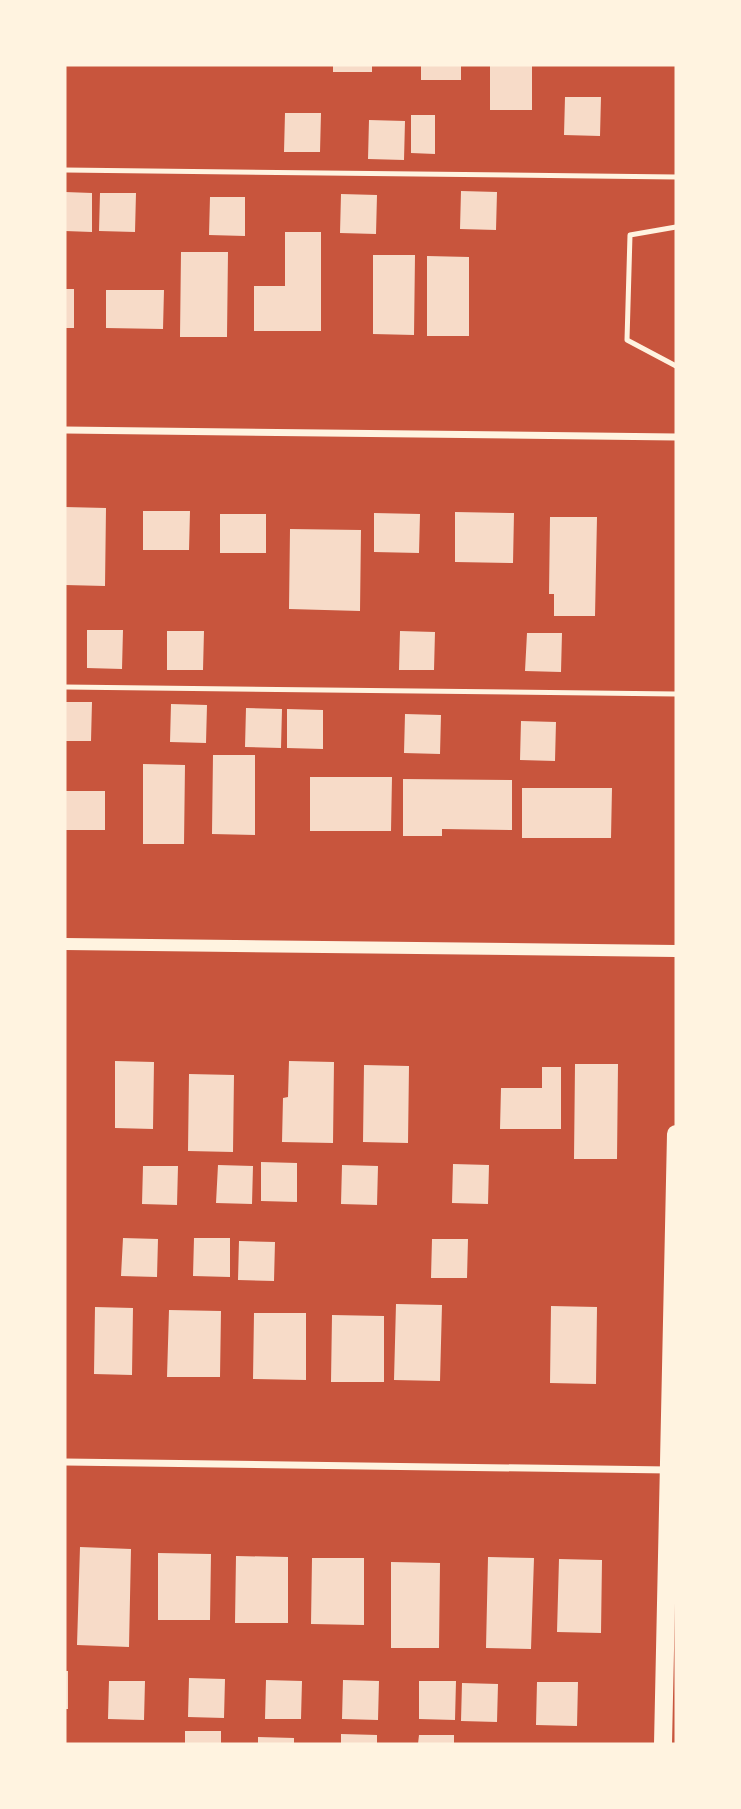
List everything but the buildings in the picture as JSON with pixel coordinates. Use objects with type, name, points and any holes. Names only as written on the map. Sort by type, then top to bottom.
[{"type":"main road","points":[[663,1744],[672,1470],[676,1134]]},
{"type":"street","points":[[65,430],[676,438]]},
{"type":"street","points":[[65,944],[676,951]]},
{"type":"street","points":[[65,1462],[672,1470]]},
{"type":"lane","points":[[65,170],[676,177]]},
{"type":"lane","points":[[676,227],[630,235],[627,340],[676,366]]},
{"type":"lane","points":[[65,687],[676,694]]}]
